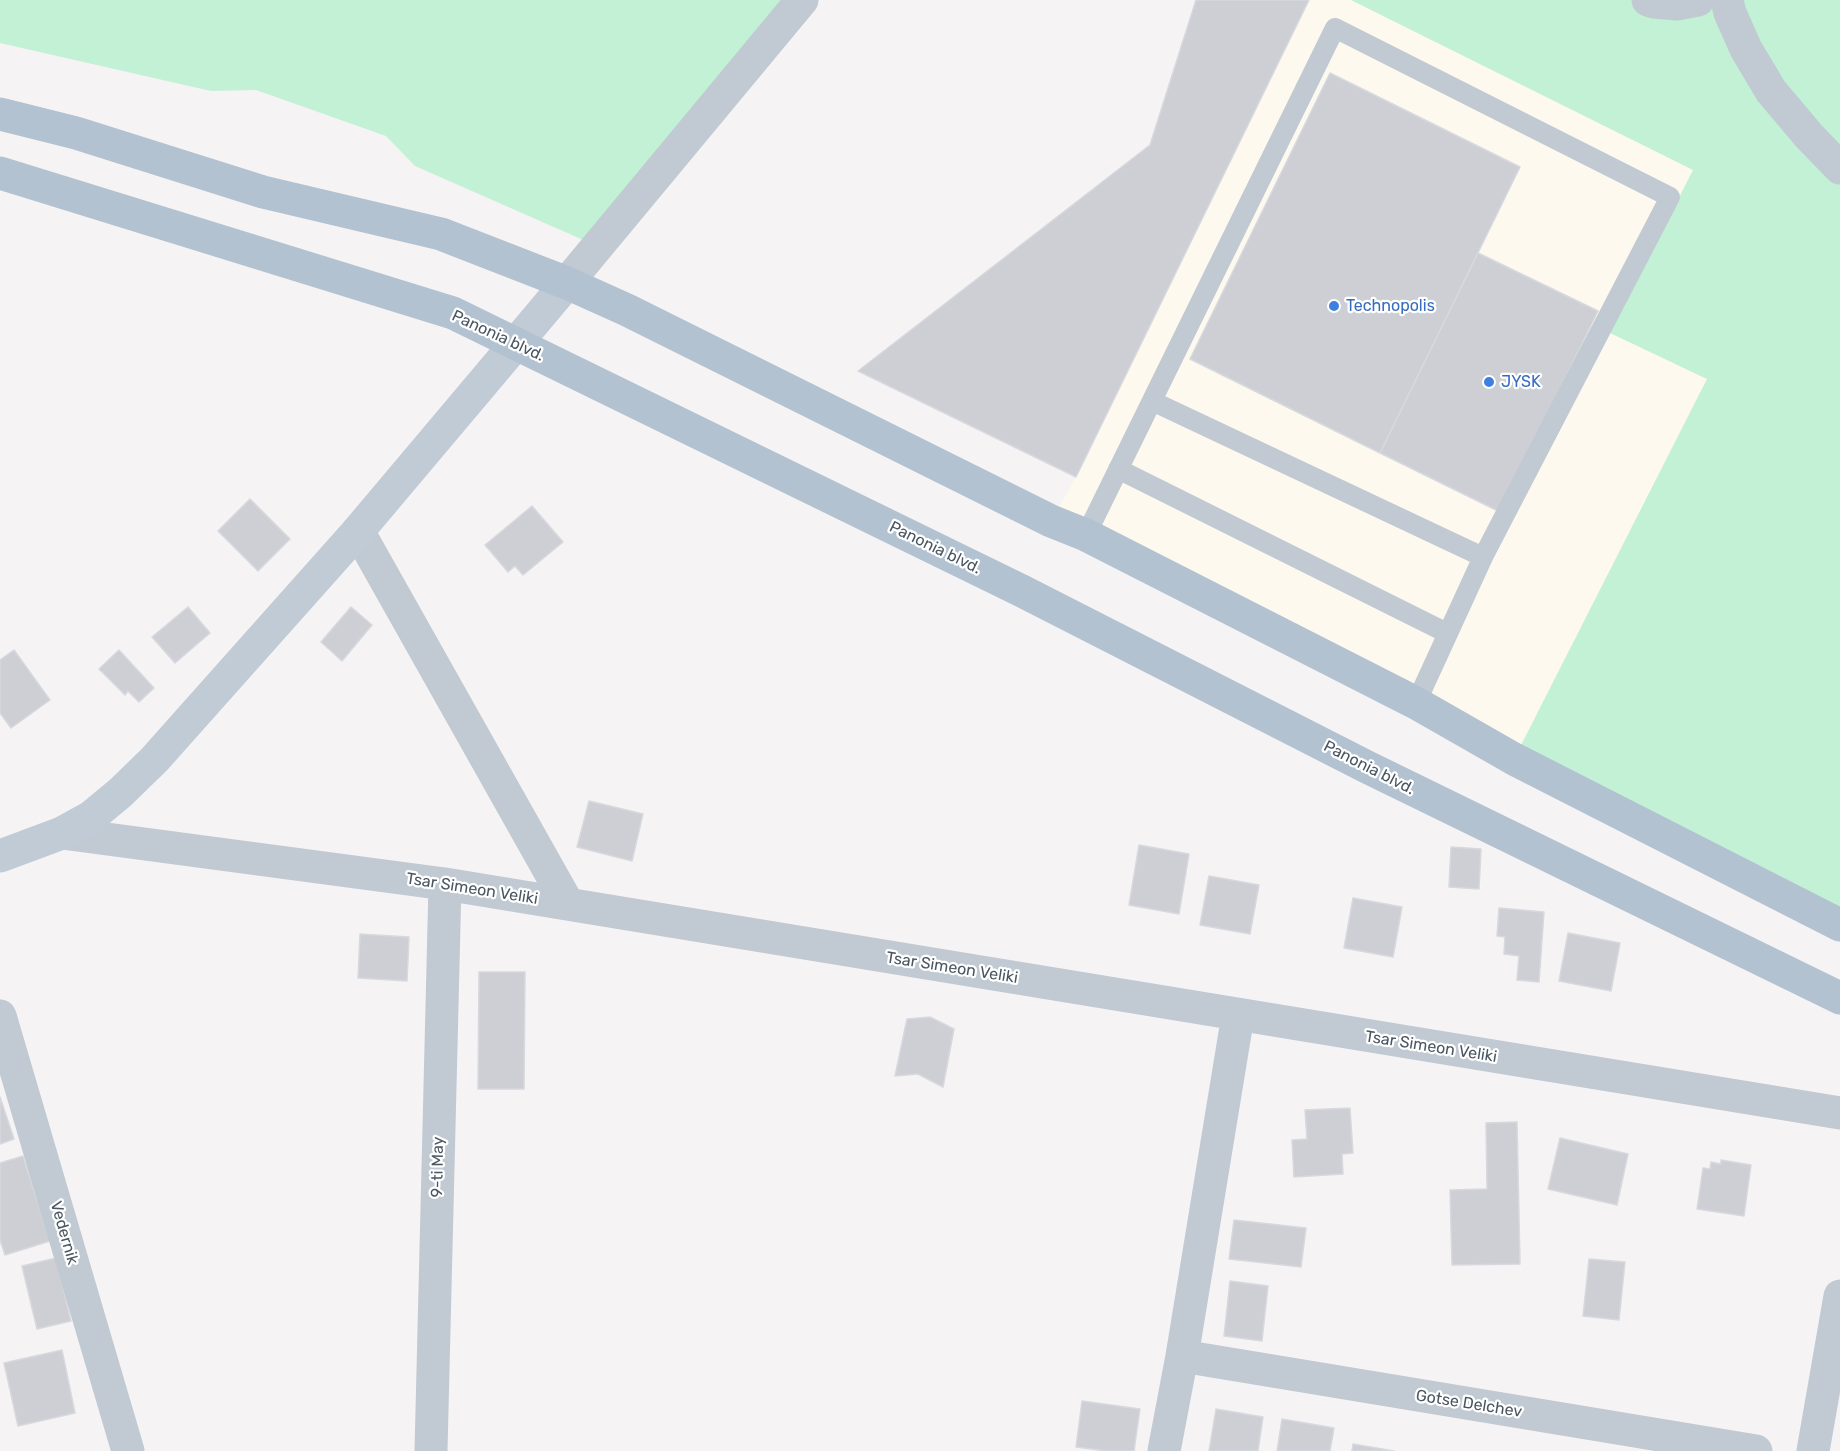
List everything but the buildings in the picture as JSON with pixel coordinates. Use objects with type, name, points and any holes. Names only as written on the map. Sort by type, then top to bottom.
[{"type":"main road","points":[[0,114],[76,133],[263,192],[441,234],[567,283],[627,310],[1051,521],[1086,535],[1416,703],[1514,759],[1840,925]]},
{"type":"main road","name":"Panonia blvd.","points":[[0,173],[453,313],[1012,586],[1366,767],[1840,998]]},
{"type":"main road","name":"Tsar Simeon Veliki","points":[[0,856],[62,833],[91,818],[154,760],[358,531],[567,283]]},
{"type":"street","points":[[567,283],[802,0]]},
{"type":"street","points":[[1648,0],[1677,4],[1698,0]]},
{"type":"street","points":[[1727,0],[1730,13],[1746,49],[1771,91],[1840,168]]},
{"type":"street","points":[[358,531],[568,904]]},
{"type":"street","name":"Tsar Simeon Veliki","points":[[62,833],[445,884],[1840,1113]]},
{"type":"street","name":"9-ti May","points":[[431,1451],[445,884]]},
{"type":"street","points":[[1164,1451],[1182,1356],[1238,1015]]},
{"type":"street","name":"Vedernik","points":[[0,1016],[128,1451]]},
{"type":"street","points":[[1813,1451],[1840,1296]]},
{"type":"street","name":"Gotse Delchev","points":[[1182,1356],[1756,1451]]},
{"type":"lane","points":[[1086,535],[1335,28],[1670,198],[1483,557],[1416,703]]},
{"type":"lane","points":[[1152,401],[1483,557]]},
{"type":"lane","points":[[1118,469],[1447,633]]},
{"type":"shaded area","points":[[1309,0],[1351,0],[1693,170],[1610,333],[1707,379],[1514,759],[1051,521],[1076,477]]},
{"type":"green space","points":[[0,0],[802,0],[597,246],[415,166],[386,136],[256,90],[211,91],[0,43]]},
{"type":"green space","points":[[1351,0],[1840,0],[1840,925],[1514,759],[1707,379],[1610,333],[1693,170]]},
{"type":"place","name":"Technopolis","points":[[1334,306]]},
{"type":"place","name":"JYSK","points":[[1489,382]]}]
